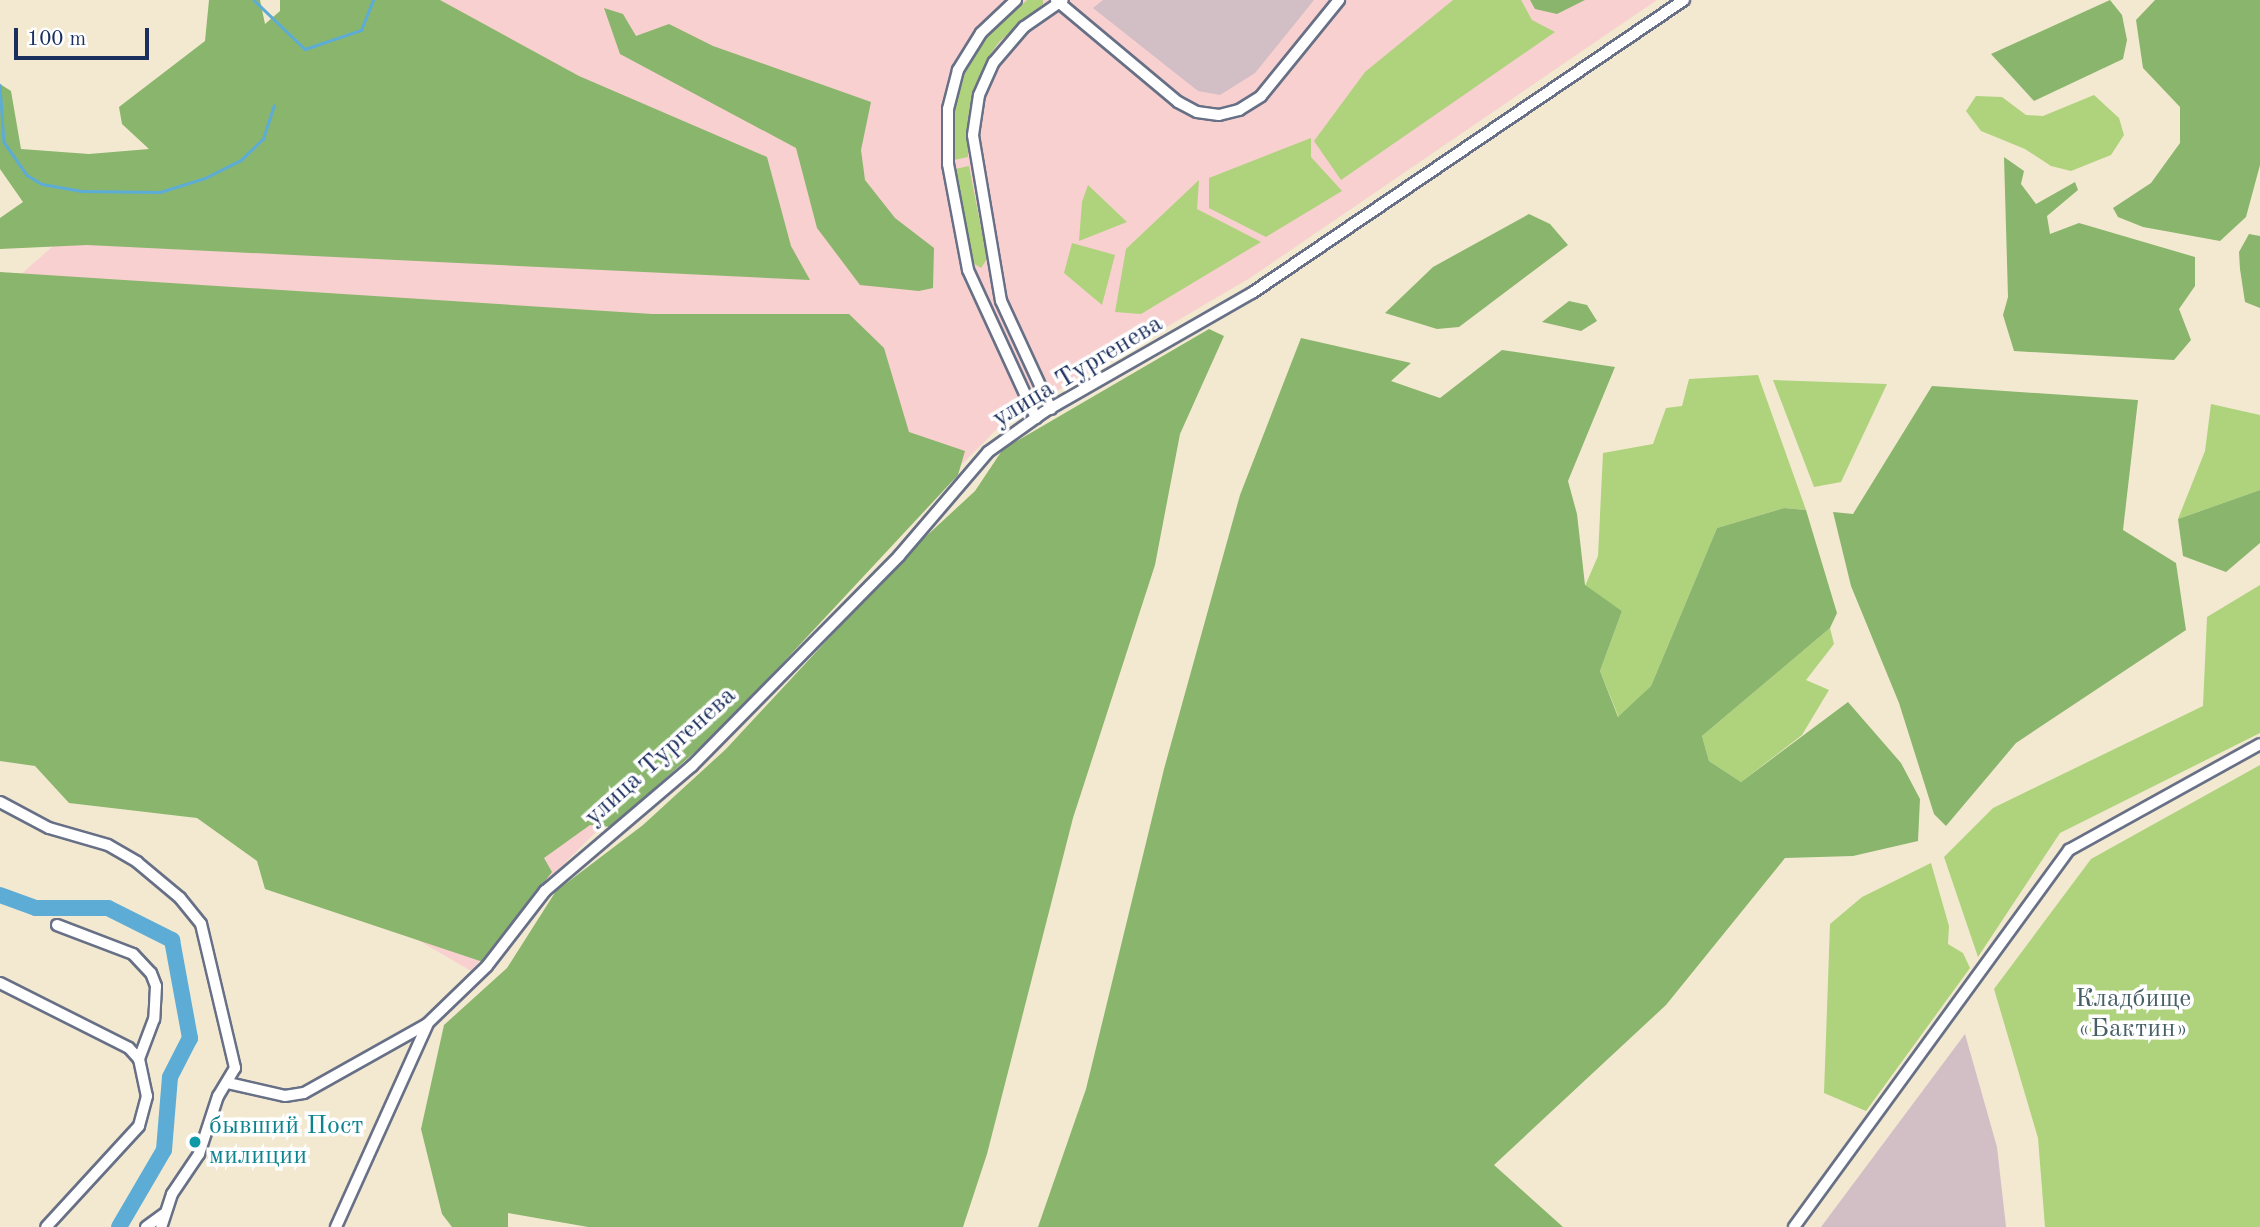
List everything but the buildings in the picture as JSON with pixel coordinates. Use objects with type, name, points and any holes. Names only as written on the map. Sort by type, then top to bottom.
[{"type":"street","points":[[1017,0],[970,49],[948,109],[948,164],[969,271],[1036,418]]},
{"type":"street","points":[[1051,409],[1001,301],[975,161],[975,111],[985,79],[1004,47],[1059,1],[1178,102],[1197,112],[1219,115],[1239,110],[1261,96],[1339,0]]},
{"type":"street","name":"улица Тургенева","points":[[427,1024],[487,966],[545,891],[692,766],[899,556],[988,452],[1036,418],[1252,293],[1684,0]]},
{"type":"street","points":[[969,271],[985,275],[994,262]]},
{"type":"street","points":[[1794,1227],[2070,850],[2260,744]]},
{"type":"street","points":[[0,802],[49,828],[108,845],[137,862],[193,911],[212,956],[234,1056],[234,1075],[218,1096],[199,1154],[164,1214],[161,1227]]},
{"type":"street","points":[[57,925],[134,954],[151,973],[156,986],[153,1019],[139,1059]]},
{"type":"street","points":[[0,983],[129,1048],[139,1059],[147,1096],[139,1126],[46,1227]]},
{"type":"street","points":[[228,1083],[285,1096],[304,1093],[427,1024]]},
{"type":"street","points":[[336,1227],[427,1024]]},
{"type":"street","points":[[146,1227],[164,1214]]},
{"type":"shaded area","points":[[330,0],[1657,0],[1250,278],[1003,423],[550,878],[471,971],[0,696],[0,293]]},
{"type":"shaded area","points":[[1103,0],[1314,0],[1255,73],[1220,95],[1198,91],[1093,8]]},
{"type":"shaded area","points":[[1965,1034],[1997,1147],[2006,1227],[1821,1227]]},
{"type":"green space","points":[[209,0],[260,0],[265,24],[280,11],[280,0],[440,0],[579,76],[767,157],[791,246],[810,280],[87,245],[0,249],[0,218],[23,202],[0,169],[0,84],[11,91],[21,149],[89,154],[149,149],[122,124],[119,107],[205,41]]},
{"type":"green space","points":[[1027,0],[1043,0],[1043,4],[999,42],[987,59],[969,109],[968,157],[954,160],[954,110],[965,73],[987,37]]},
{"type":"green space","points":[[1453,0],[1521,0],[1532,20],[1555,32],[1341,180],[1314,141],[1365,72]]},
{"type":"green space","points":[[1530,0],[1585,0],[1557,14],[1535,9]]},
{"type":"green space","points":[[2110,0],[2122,15],[2127,40],[2123,59],[2034,101],[1991,54]]},
{"type":"green space","points":[[2155,0],[2260,0],[2260,165],[2246,217],[2220,241],[2143,227],[2118,217],[2113,208],[2151,183],[2180,143],[2180,107],[2143,68],[2136,20]]},
{"type":"green space","points":[[604,8],[623,14],[636,36],[669,24],[713,46],[871,102],[861,150],[865,180],[895,218],[934,248],[933,288],[919,291],[860,285],[817,228],[796,148],[620,54]]},
{"type":"green space","points":[[2094,95],[2119,118],[2124,135],[2111,155],[2071,171],[2051,166],[2025,149],[1981,131],[1966,111],[1976,96],[2002,97],[2026,115],[2043,116]]},
{"type":"green space","points":[[1311,138],[1311,157],[1342,191],[1266,237],[1209,208],[1209,178]]},
{"type":"green space","points":[[2004,157],[2024,171],[2021,184],[2036,204],[2075,182],[2078,190],[2047,216],[2050,234],[2079,223],[2195,257],[2195,286],[2179,309],[2191,340],[2174,360],[2014,351],[2003,315],[2008,297]]},
{"type":"green space","points":[[969,166],[987,259],[981,268],[973,263],[955,169]]},
{"type":"green space","points":[[1199,180],[1197,209],[1261,242],[1141,314],[1115,312],[1126,249]]},
{"type":"green space","points":[[1088,185],[1127,222],[1079,241],[1082,202]]},
{"type":"green space","points":[[1529,214],[1550,224],[1568,245],[1459,327],[1437,329],[1385,313],[1433,267]]},
{"type":"green space","points":[[2249,234],[2260,236],[2260,308],[2245,302],[2240,269],[2239,252]]},
{"type":"green space","points":[[1072,243],[1115,255],[1102,305],[1064,273]]},
{"type":"green space","points":[[0,272],[652,314],[849,314],[884,348],[909,432],[965,451],[958,475],[725,725],[611,827],[590,825],[544,858],[552,872],[483,962],[265,889],[257,861],[197,818],[69,803],[35,766],[0,761]]},
{"type":"green space","points":[[1569,301],[1587,305],[1597,321],[1581,331],[1542,322]]},
{"type":"green space","points":[[1209,329],[1224,336],[1180,434],[1155,565],[1073,818],[987,1154],[963,1227],[588,1227],[508,1213],[508,1227],[452,1227],[442,1214],[421,1129],[444,1025],[507,968],[556,891],[643,825],[726,749],[908,553],[975,491],[1003,449]]},
{"type":"green space","points":[[1301,338],[1411,363],[1391,381],[1440,398],[1502,350],[1615,367],[1568,481],[1577,514],[1585,585],[1622,611],[1600,671],[1618,717],[1651,686],[1717,528],[1784,508],[1806,510],[1837,613],[1830,628],[1702,736],[1709,761],[1741,782],[1848,702],[1901,763],[1920,799],[1918,841],[1853,856],[1785,858],[1666,1005],[1494,1165],[1563,1227],[1038,1227],[1086,1089],[1164,769],[1240,495]]},
{"type":"green space","points":[[1758,375],[1806,510],[1784,508],[1717,528],[1651,686],[1619,718],[1600,671],[1622,611],[1585,586],[1598,556],[1603,453],[1653,444],[1666,408],[1682,406],[1689,379]]},
{"type":"green space","points":[[1773,380],[1887,384],[1841,482],[1814,487]]},
{"type":"green space","points":[[1932,386],[2138,400],[2123,530],[2176,563],[2186,630],[2016,743],[1946,826],[1934,814],[1899,703],[1851,586],[1833,512],[1853,514]]},
{"type":"green space","points":[[2211,404],[2260,415],[2260,490],[2178,519],[2205,451]]},
{"type":"green space","points":[[2260,490],[2260,543],[2226,572],[2183,556],[2178,519]]},
{"type":"green space","points":[[2260,585],[2260,733],[2060,833],[1978,957],[1944,857],[1993,808],[2203,706],[2207,617]]},
{"type":"green space","points":[[1830,628],[1834,644],[1806,680],[1829,690],[1802,735],[1741,782],[1709,761],[1702,736]]},
{"type":"green space","name":"Кладбище «Бактин»","points":[[2260,765],[2260,1227],[2045,1227],[2038,1138],[1994,989],[2091,859]]},
{"type":"green space","points":[[1931,863],[1949,926],[1948,944],[1963,953],[1970,968],[1866,1111],[1824,1093],[1830,924],[1862,897]]},
{"type":"waterway","points":[[254,0],[305,49],[361,30],[373,0]]},
{"type":"waterway","points":[[0,85],[4,142],[27,175],[42,184],[81,191],[160,192],[205,178],[241,160],[263,139],[274,106]]},
{"type":"waterway","points":[[0,895],[36,908],[108,908],[172,940],[190,1038],[170,1077],[164,1150],[119,1227]]},
{"type":"place","name":"бывший Пост милиции","points":[[195,1142]]}]
